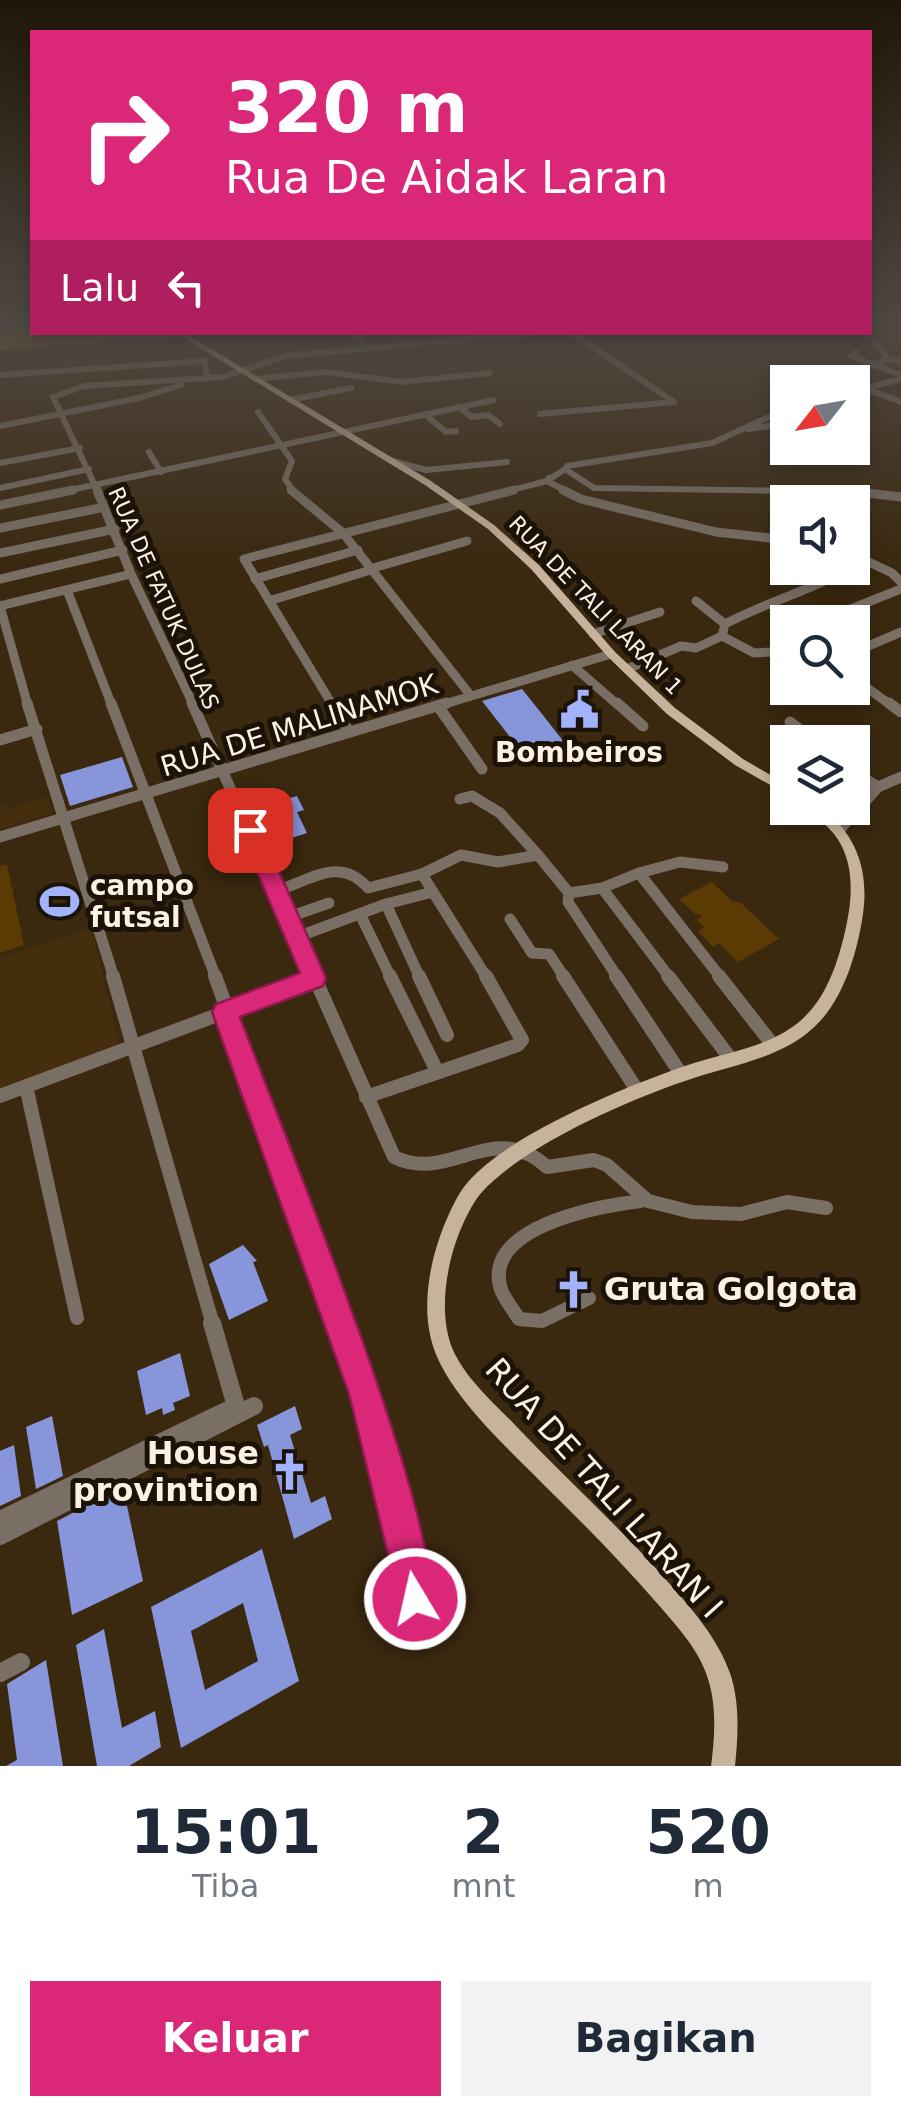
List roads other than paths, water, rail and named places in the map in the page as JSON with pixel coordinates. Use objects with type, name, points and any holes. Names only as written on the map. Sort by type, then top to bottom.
[{"type":"main road","name":"RUA DE TALI LARAN 1","points":[[299,405],[491,527],[627,669],[694,729],[770,779]]},
{"type":"main road","points":[[836,825],[840,828]]},
{"type":"main road","name":"RUA DE TALI LARAN I","points":[[723,1766],[725,1712],[718,1674],[704,1647],[647,1574],[491,1414],[457,1373],[440,1342],[438,1302],[451,1229],[475,1187],[525,1149],[637,1090],[772,1044],[802,1028],[824,1008],[840,975],[860,891],[856,862],[840,828]]},
{"type":"street","points":[[56,405],[60,415]]},
{"type":"street","points":[[0,426],[105,405]]},
{"type":"street","points":[[0,505],[467,405]]},
{"type":"street","points":[[540,414],[636,405]]},
{"type":"street","points":[[459,407],[472,416],[488,415],[500,424]]},
{"type":"street","points":[[258,412],[292,461],[285,479],[288,487],[343,532],[471,696]]},
{"type":"street","name":"RUA DE FATUK DULAS","points":[[60,415],[80,448],[130,574],[224,770],[394,1158],[401,1164],[507,1146],[525,1149]]},
{"type":"street","points":[[426,415],[446,432],[456,430]]},
{"type":"street","points":[[547,481],[555,469],[564,466],[712,443],[770,416]]},
{"type":"street","points":[[739,430],[770,426]]},
{"type":"street","points":[[0,463],[80,448]]},
{"type":"street","points":[[150,452],[161,472]]},
{"type":"street","points":[[389,460],[426,470],[507,462]]},
{"type":"street","points":[[350,732],[244,559],[547,481],[565,468],[594,488],[837,489],[901,498]]},
{"type":"street","points":[[0,488],[88,469]]},
{"type":"street","points":[[547,481],[581,500],[716,532],[770,538]]},
{"type":"street","points":[[0,528],[104,506]]},
{"type":"street","points":[[0,553],[115,529]]},
{"type":"street","points":[[270,601],[467,542]]},
{"type":"street","points":[[0,579],[123,550]]},
{"type":"street","points":[[255,579],[358,550]]},
{"type":"street","points":[[856,605],[901,585],[870,562]]},
{"type":"street","points":[[0,1520],[236,1406],[0,606],[130,574]]},
{"type":"street","points":[[725,624],[820,585]]},
{"type":"street","points":[[67,590],[192,912],[366,1394],[405,1540],[420,1629]]},
{"type":"street","points":[[696,601],[725,624]]},
{"type":"street","points":[[593,634],[660,612]]},
{"type":"street","points":[[722,636],[725,624]]},
{"type":"street","points":[[870,645],[901,632]]},
{"type":"street","points":[[722,636],[754,653],[770,652]]},
{"type":"street","points":[[627,669],[681,646],[696,648],[722,636]]},
{"type":"street","name":"RUA DE MALINAMOK","points":[[0,837],[611,654]]},
{"type":"street","points":[[572,666],[643,726]]},
{"type":"street","points":[[870,690],[901,712]]},
{"type":"street","points":[[438,706],[482,769]]},
{"type":"street","points":[[790,722],[794,725]]},
{"type":"street","points":[[0,740],[36,729]]},
{"type":"street","points":[[840,828],[878,787],[901,776]]},
{"type":"street","points":[[870,782],[878,787]]},
{"type":"street","points":[[460,799],[472,796],[500,813],[569,893],[568,902],[681,1074]]},
{"type":"street","points":[[277,891],[339,869],[354,872],[368,888],[422,874],[461,855],[498,862],[538,855]]},
{"type":"street","points":[[569,893],[602,888],[674,860],[704,861],[722,867]]},
{"type":"street","points":[[366,1097],[462,1066],[522,1040],[460,930],[422,874]]},
{"type":"street","points":[[639,874],[772,1044]]},
{"type":"street","points":[[602,888],[730,1058]]},
{"type":"street","points":[[298,937],[386,904],[433,892]]},
{"type":"street","points":[[289,917],[329,903]]},
{"type":"street","points":[[386,904],[447,1035]]},
{"type":"street","points":[[360,914],[437,1071]]},
{"type":"street","points":[[510,919],[532,953],[548,954],[637,1090]]},
{"type":"street","points":[[0,1096],[314,978]]},
{"type":"street","points":[[26,1086],[77,1318]]},
{"type":"street","points":[[525,1149],[547,1167],[581,1156],[602,1161],[624,1178],[641,1200]]},
{"type":"street","points":[[589,1298],[542,1321],[519,1319],[502,1299],[500,1270],[510,1246],[540,1224],[566,1214],[641,1200],[727,1214],[795,1200],[826,1208]]},
{"type":"street","points":[[0,1536],[254,1406]]},
{"type":"street","points":[[0,1672],[21,1662]]},
{"type":"place","name":"Bombeiros","points":[[579,710]]},
{"type":"place","name":"campo futsal","points":[[60,901]]},
{"type":"place","name":"Gruta Golgota","points":[[574,1289]]},
{"type":"place","name":"House provintion","points":[[289,1471]]}]
